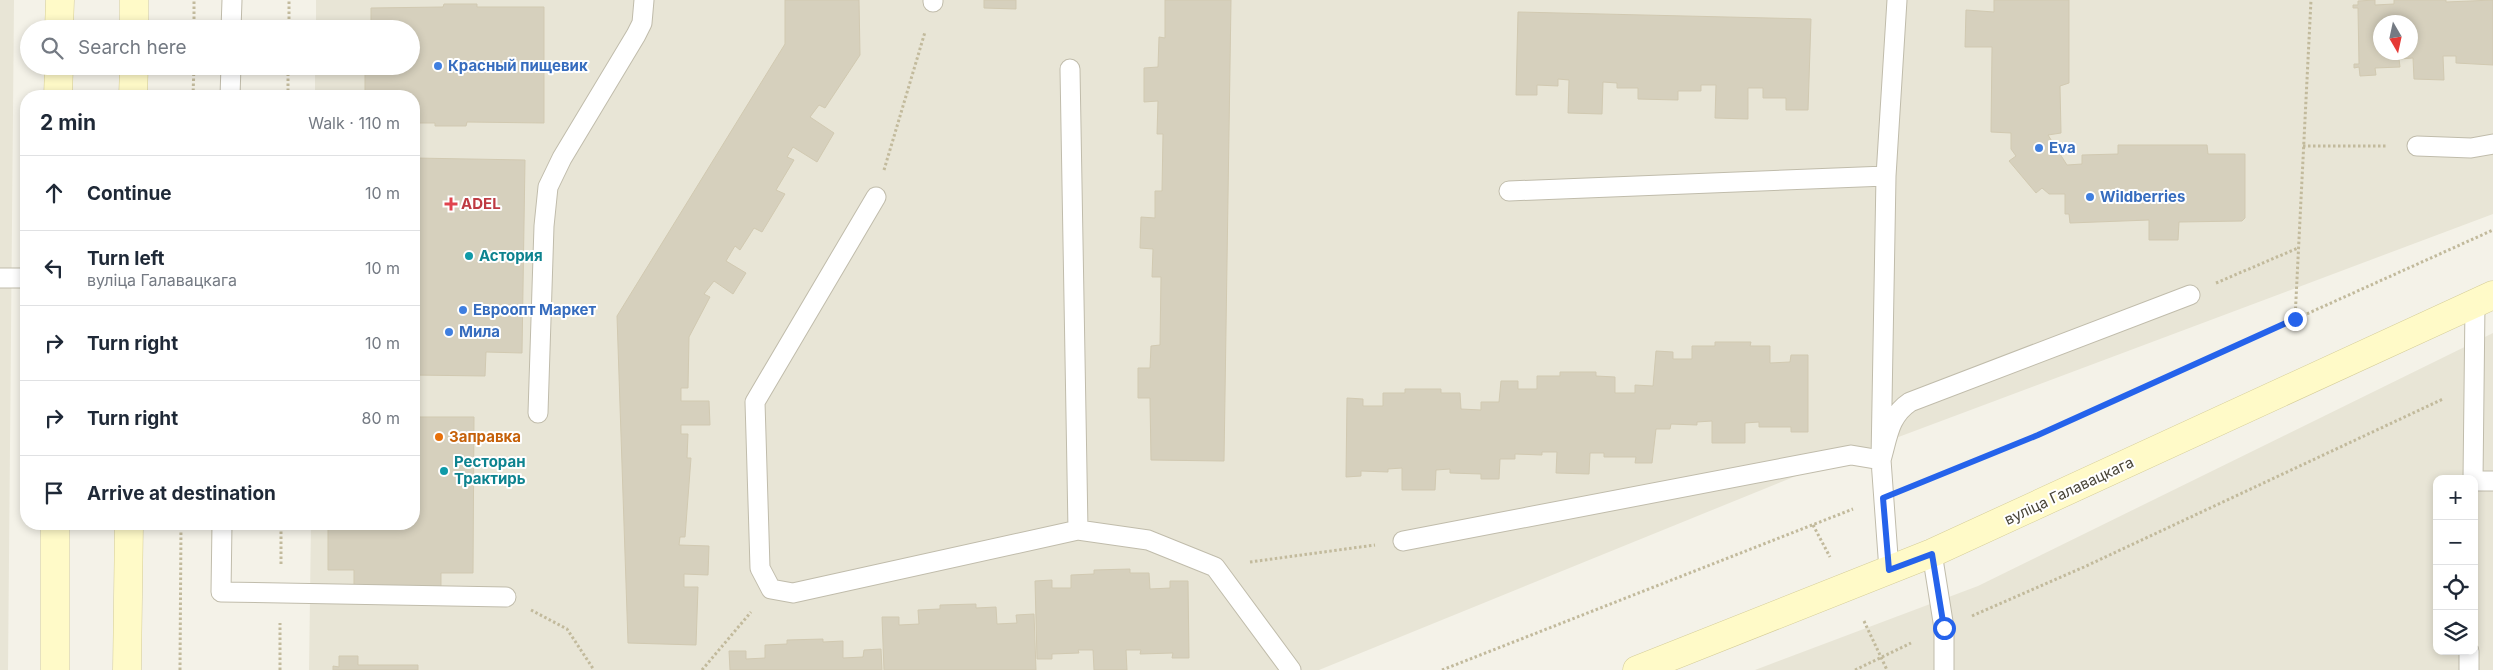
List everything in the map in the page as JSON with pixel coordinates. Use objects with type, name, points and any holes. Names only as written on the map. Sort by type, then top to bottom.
[{"type":"street","points":[[59,20],[60,0]]},
{"type":"street","points":[[134,0],[134,20]]},
{"type":"street","points":[[58,90],[59,75]]},
{"type":"street","points":[[133,90],[134,75]]},
{"type":"street","name":"вуліца Галавацкага","points":[[1638,670],[1932,554],[2484,300]]},
{"type":"street","points":[[55,530],[55,670]]},
{"type":"street","points":[[127,670],[129,530]]},
{"type":"lane","points":[[231,20],[232,0]]},
{"type":"lane","points":[[538,413],[544,226],[548,187],[562,158],[636,35],[642,23],[644,0]]},
{"type":"lane","points":[[1889,570],[1881,460],[1886,176],[1897,0]]},
{"type":"lane","points":[[1070,69],[1078,530]]},
{"type":"lane","points":[[230,90],[231,75]]},
{"type":"lane","points":[[2418,146],[2471,148],[2493,144]]},
{"type":"lane","points":[[1509,191],[1886,176]]},
{"type":"lane","points":[[876,197],[755,402],[760,568],[771,589],[793,593],[1078,530],[1148,540],[1214,567],[1291,670]]},
{"type":"lane","points":[[0,278],[20,278]]},
{"type":"lane","points":[[1881,460],[1890,426],[1898,410],[1910,402],[2190,295]]},
{"type":"lane","points":[[2474,475],[2475,384],[2484,300]]},
{"type":"lane","points":[[1403,541],[1851,454],[1881,460]]},
{"type":"lane","points":[[2478,480],[2493,481]]},
{"type":"lane","points":[[222,530],[221,592],[506,597]]},
{"type":"lane","points":[[1932,554],[1944,628],[1944,670]]},
{"type":"lane","points":[[2469,655],[2469,670]]},
{"type":"path","points":[[194,0],[194,20]]},
{"type":"path","points":[[289,0],[289,20]]},
{"type":"path","points":[[2295,319],[2311,0]]},
{"type":"path","points":[[876,197],[934,1]]},
{"type":"path","points":[[194,75],[194,90]]},
{"type":"path","points":[[288,75],[288,90]]},
{"type":"path","points":[[2303,146],[2418,146]]},
{"type":"path","points":[[1442,670],[1812,524],[1883,498],[2038,435],[2493,230]]},
{"type":"path","points":[[2190,295],[2298,248]]},
{"type":"path","points":[[1971,616],[2084,567],[2475,384]]},
{"type":"path","points":[[1812,524],[1832,560]]},
{"type":"path","points":[[180,670],[181,530]]},
{"type":"path","points":[[280,670],[282,530]]},
{"type":"path","points":[[1214,567],[1403,541]]},
{"type":"path","points":[[702,670],[771,589]]},
{"type":"path","points":[[506,597],[567,629],[594,670]]},
{"type":"path","points":[[1864,622],[1887,670]]},
{"type":"path","points":[[1855,670],[1911,644]]},
{"type":"shaded area","points":[[0,0],[14,0],[8,670],[0,670]]},
{"type":"shaded area","points":[[316,0],[2493,0],[2493,214],[1813,469],[1319,670],[309,670],[311,530],[420,530],[420,90],[315,90],[315,75],[420,75],[420,20],[316,20]]},
{"type":"shaded area","points":[[2493,333],[2493,670],[1755,670],[1978,586]]},
{"type":"building","points":[[785,0],[859,0],[860,55],[825,108],[819,105],[810,117],[834,133],[817,162],[793,147],[787,157],[794,160],[776,190],[785,194],[762,232],[754,228],[740,250],[735,246],[726,261],[746,273],[733,294],[714,281],[704,294],[710,297],[689,337],[688,388],[681,388],[681,401],[709,401],[710,425],[681,425],[681,434],[688,434],[687,458],[691,458],[685,537],[680,537],[679,545],[709,546],[708,575],[684,574],[684,587],[698,587],[696,645],[628,643],[617,316],[785,44]]},
{"type":"building","points":[[984,0],[1016,0],[1016,9],[984,8]]},
{"type":"building","points":[[1165,0],[1231,0],[1224,461],[1151,460],[1150,398],[1138,398],[1138,368],[1150,368],[1151,346],[1160,345],[1161,277],[1152,277],[1153,249],[1140,248],[1141,217],[1155,218],[1155,191],[1162,191],[1163,134],[1157,134],[1158,101],[1144,102],[1144,68],[1158,67],[1159,37],[1165,38]]},
{"type":"building","points":[[1994,0],[2069,0],[2069,83],[2060,86],[2061,133],[2048,135],[2067,165],[2082,164],[2082,155],[2118,154],[2118,145],[2207,145],[2208,154],[2245,154],[2245,218],[2242,221],[2179,222],[2178,240],[2149,240],[2149,220],[2070,223],[2069,214],[2065,214],[2065,194],[2049,194],[2042,188],[2036,193],[2009,161],[2016,156],[2011,149],[2011,133],[1991,132],[1992,47],[1965,47],[1966,10],[1994,12]]},
{"type":"building","points":[[2375,0],[2375,5],[2394,4],[2394,0],[2446,0],[2446,2],[2493,0],[2493,65],[2456,63],[2456,56],[2443,56],[2444,80],[2414,79],[2413,60],[2418,60],[2418,15],[2373,15],[2373,60],[2399,60],[2400,67],[2375,68],[2376,75],[2360,76],[2359,67],[2354,68],[2354,64],[2359,64],[2358,8],[2353,8],[2353,5],[2358,5],[2358,1]]},
{"type":"building","points":[[444,4],[477,4],[477,7],[544,7],[544,123],[467,122],[466,126],[435,126],[435,123],[420,123],[420,90],[365,90],[365,75],[420,75],[420,20],[371,20],[371,8],[443,7]]},
{"type":"building","points":[[1518,12],[1811,19],[1808,110],[1786,110],[1786,98],[1763,98],[1763,88],[1748,88],[1748,119],[1715,118],[1716,85],[1701,85],[1701,91],[1678,91],[1678,100],[1638,99],[1638,88],[1617,88],[1617,83],[1603,82],[1602,114],[1568,113],[1569,80],[1558,79],[1558,86],[1537,85],[1537,95],[1516,95]]},
{"type":"building","name":"Астория","points":[[420,158],[525,160],[522,353],[486,352],[485,376],[420,375]]},
{"type":"building","points":[[1715,342],[1751,342],[1750,346],[1770,346],[1770,363],[1790,362],[1791,355],[1808,355],[1808,432],[1791,432],[1791,427],[1759,427],[1759,422],[1745,423],[1745,443],[1712,443],[1712,421],[1697,422],[1697,425],[1671,424],[1670,429],[1656,429],[1652,463],[1635,463],[1636,457],[1604,457],[1604,453],[1590,453],[1589,474],[1556,473],[1557,452],[1542,452],[1542,455],[1515,454],[1515,459],[1500,459],[1499,479],[1481,479],[1481,474],[1450,473],[1450,469],[1436,470],[1435,490],[1402,490],[1402,468],[1388,469],[1388,472],[1361,471],[1361,476],[1346,477],[1347,398],[1363,399],[1363,406],[1383,406],[1383,393],[1405,393],[1405,389],[1441,389],[1441,393],[1460,393],[1461,409],[1481,410],[1481,402],[1499,402],[1501,381],[1518,381],[1518,389],[1537,389],[1537,376],[1560,376],[1560,372],[1596,372],[1596,376],[1615,377],[1615,393],[1635,393],[1635,385],[1653,386],[1656,351],[1673,352],[1673,359],[1692,359],[1692,346],[1715,346]]},
{"type":"building","name":"Ресторан Трактирь","points":[[420,417],[474,417],[473,573],[441,573],[441,587],[354,586],[354,570],[328,570],[328,530],[420,530]]},
{"type":"building","points":[[1130,569],[1130,573],[1149,573],[1150,589],[1170,588],[1170,581],[1188,581],[1189,658],[1172,658],[1173,653],[1140,654],[1141,650],[1126,650],[1127,670],[1094,670],[1093,650],[1078,650],[1079,653],[1052,654],[1052,659],[1037,659],[1035,581],[1052,580],[1052,588],[1071,588],[1071,575],[1094,574],[1094,570]]},
{"type":"building","points":[[976,604],[976,608],[996,607],[997,624],[1017,623],[1016,615],[1034,614],[1036,670],[884,670],[882,617],[899,617],[899,625],[919,624],[918,610],[940,609],[940,605]]},
{"type":"building","points":[[823,639],[823,642],[843,641],[843,658],[863,657],[864,650],[881,649],[882,670],[730,670],[729,651],[746,651],[746,659],[765,658],[765,645],[787,644],[787,640]]},
{"type":"building","points":[[339,656],[358,656],[358,665],[418,665],[418,670],[333,670],[333,666],[339,667]]},
{"type":"place","name":"Красный пищевик","points":[[438,66]]},
{"type":"place","name":"Eva","points":[[2039,148]]},
{"type":"place","name":"Wildberries","points":[[2090,197]]},
{"type":"place","name":"ADEL","points":[[451,204]]},
{"type":"place","name":"Астория","points":[[469,256]]},
{"type":"place","name":"Евроопт Маркет","points":[[463,310]]},
{"type":"place","name":"Мила","points":[[449,332]]},
{"type":"place","name":"Заправка","points":[[439,437]]},
{"type":"place","name":"Ресторан Трактирь","points":[[444,471]]},
{"type":"route","points":[[1944,628],[1932,554],[1889,570],[1883,498],[2038,435],[2295,319]]}]
